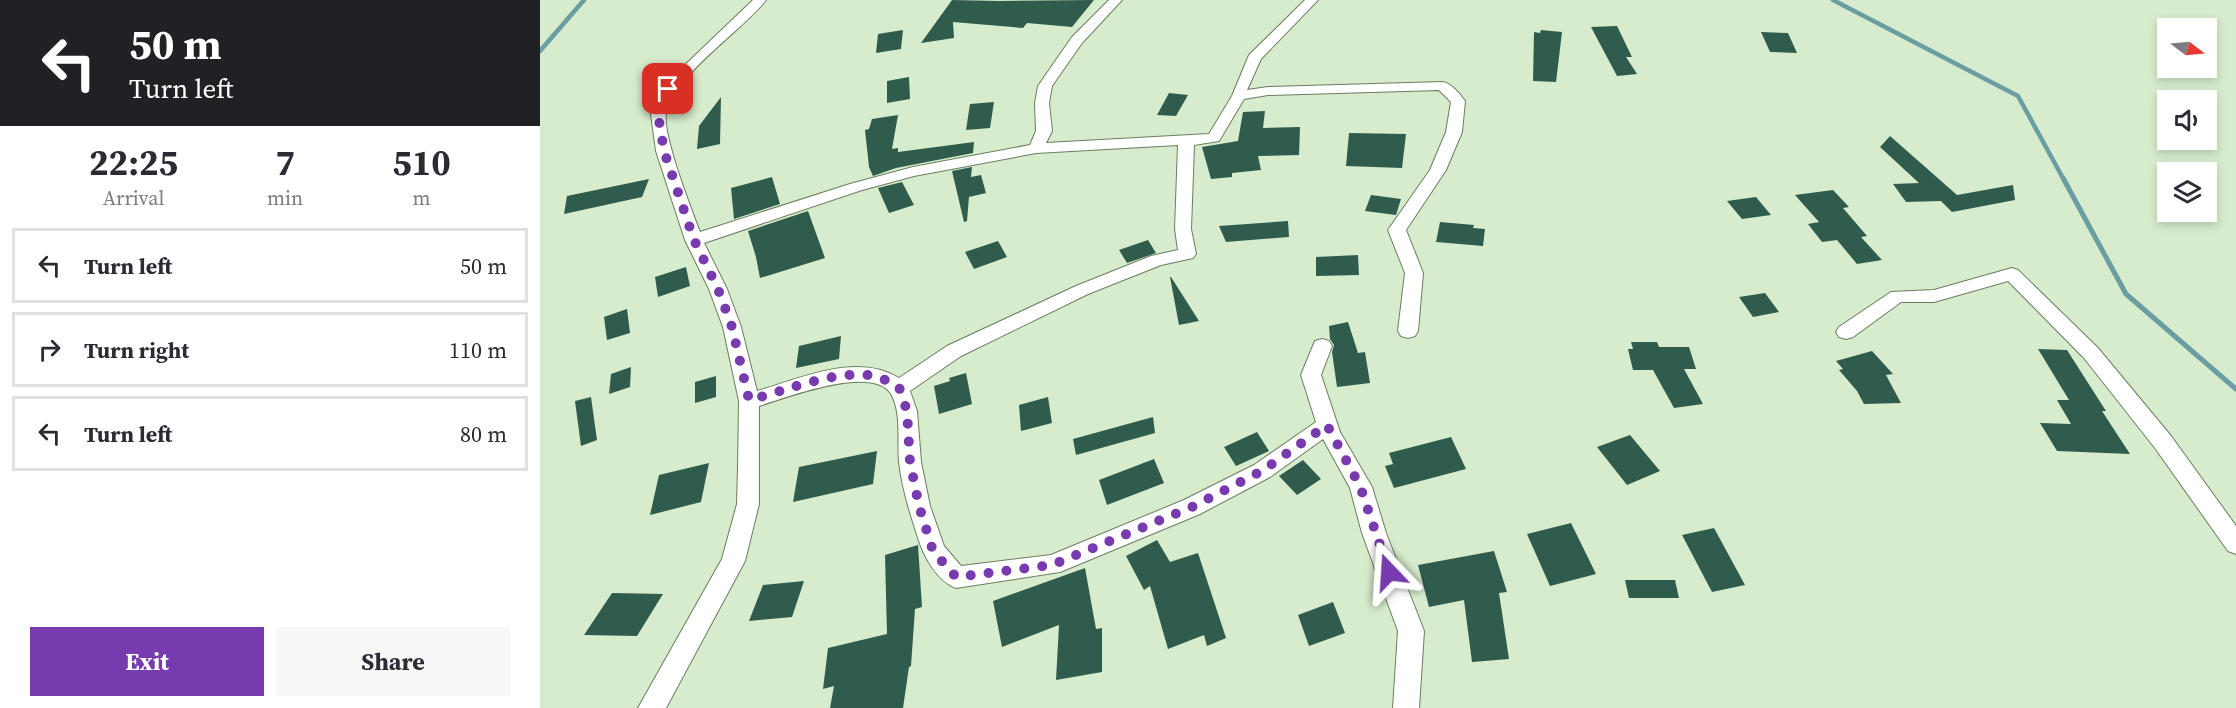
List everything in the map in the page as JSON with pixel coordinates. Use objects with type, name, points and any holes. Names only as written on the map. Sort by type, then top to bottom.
[{"type":"street","points":[[651,708],[733,561],[742,534],[748,504],[749,400],[732,327],[718,289],[694,240],[664,151],[658,114],[668,89],[760,0]]},
{"type":"street","points":[[1036,148],[1044,131],[1042,102],[1044,86],[1077,40],[1116,0]]},
{"type":"street","points":[[694,240],[856,187],[913,172],[1036,148],[1214,138],[1239,96],[1239,90],[1252,70],[1254,58],[1312,0]]},
{"type":"street","points":[[1239,96],[1268,91],[1443,86],[1458,101],[1454,132],[1438,170],[1397,230],[1414,273],[1408,331]]},
{"type":"street","points":[[899,387],[954,351],[1082,290],[1157,260],[1187,254],[1183,229],[1186,141]]},
{"type":"street","points":[[1846,332],[1897,296],[1934,296],[2012,274],[2091,353],[2163,441],[2236,544]]},
{"type":"street","points":[[1322,346],[1311,375],[1327,425],[1360,486],[1374,533],[1411,631],[1406,708]]},
{"type":"street","points":[[749,400],[838,376],[879,377],[899,387],[907,411],[910,462],[919,506],[933,551],[956,577],[1052,565],[1202,502],[1262,471],[1327,425]]},
{"type":"building","points":[[952,0],[1094,0],[1072,27],[1027,23],[1023,28],[953,22],[954,38],[921,43]]},
{"type":"building","points":[[1617,26],[1632,57],[1626,57],[1637,74],[1617,76],[1591,27]]},
{"type":"building","points":[[903,30],[901,49],[876,53],[878,34]]},
{"type":"building","points":[[1541,30],[1562,32],[1556,82],[1533,81],[1534,32],[1540,33]]},
{"type":"building","points":[[1761,32],[1788,33],[1797,53],[1770,52]]},
{"type":"building","points":[[909,77],[910,99],[887,103],[887,81]]},
{"type":"building","points":[[1169,93],[1188,95],[1176,116],[1157,115]]},
{"type":"building","points":[[721,97],[720,144],[697,149],[699,126]]},
{"type":"building","points":[[994,102],[990,128],[966,130],[970,104]]},
{"type":"building","points":[[1265,111],[1263,128],[1300,127],[1299,155],[1258,156],[1261,170],[1232,173],[1232,177],[1211,179],[1202,147],[1238,141],[1243,112]]},
{"type":"building","points":[[898,115],[892,149],[898,148],[898,152],[974,142],[973,153],[896,168],[873,176],[869,167],[865,130],[869,129],[872,119]]},
{"type":"building","points":[[1349,133],[1406,134],[1402,168],[1346,166]]},
{"type":"building","points":[[1890,136],[1957,195],[2013,185],[2015,200],[1952,212],[1941,201],[1906,202],[1893,184],[1919,183],[1880,147]]},
{"type":"building","points":[[972,167],[971,177],[981,175],[986,193],[969,197],[967,221],[964,222],[952,171]]},
{"type":"building","points":[[772,177],[780,204],[734,219],[731,188]]},
{"type":"building","points":[[649,179],[642,197],[564,214],[567,196]]},
{"type":"building","points":[[902,182],[914,205],[889,213],[878,188]]},
{"type":"building","points":[[1833,190],[1849,207],[1843,208],[1867,236],[1861,237],[1882,260],[1857,264],[1837,240],[1822,242],[1808,224],[1819,222],[1795,195]]},
{"type":"building","points":[[1371,195],[1401,199],[1396,215],[1365,211]]},
{"type":"building","points":[[1756,197],[1771,215],[1742,219],[1727,201]]},
{"type":"building","points":[[808,211],[825,258],[760,278],[748,231]]},
{"type":"building","points":[[1288,221],[1289,237],[1226,242],[1219,226]]},
{"type":"building","points":[[1440,222],[1474,225],[1473,228],[1485,229],[1483,246],[1436,242]]},
{"type":"building","points":[[1148,240],[1156,253],[1127,263],[1119,250]]},
{"type":"building","points":[[998,241],[1007,257],[974,269],[965,252]]},
{"type":"building","points":[[1358,255],[1359,275],[1316,276],[1316,257]]},
{"type":"building","points":[[686,267],[690,286],[658,297],[655,277]]},
{"type":"building","points":[[1171,277],[1199,321],[1179,325]]},
{"type":"building","points":[[1765,293],[1779,312],[1753,317],[1739,297]]},
{"type":"building","points":[[627,309],[630,333],[607,340],[604,317]]},
{"type":"building","points":[[1348,322],[1358,353],[1365,352],[1370,383],[1337,387],[1332,352],[1334,345],[1330,339],[1329,326]]},
{"type":"building","points":[[841,336],[839,359],[796,368],[799,346]]},
{"type":"building","points":[[1631,342],[1657,342],[1659,347],[1689,347],[1696,369],[1684,369],[1703,404],[1674,408],[1653,370],[1633,370],[1628,349],[1633,349]]},
{"type":"building","points":[[2038,349],[2067,350],[2130,454],[2057,451],[2040,423],[2071,424],[2057,400],[2069,400]]},
{"type":"building","points":[[1872,351],[1893,374],[1886,375],[1901,403],[1864,404],[1857,391],[1839,370],[1843,369],[1836,361]]},
{"type":"building","points":[[631,367],[630,387],[609,394],[611,374]]},
{"type":"building","points":[[966,373],[972,404],[939,414],[934,386]]},
{"type":"building","points":[[716,376],[716,397],[695,403],[695,382]]},
{"type":"building","points":[[591,397],[597,440],[581,446],[575,401]]},
{"type":"building","points":[[1048,397],[1052,423],[1021,431],[1019,405]]},
{"type":"building","points":[[1153,417],[1155,433],[1076,455],[1073,439]]},
{"type":"building","points":[[1257,432],[1269,451],[1236,466],[1224,447]]},
{"type":"building","points":[[1630,435],[1660,471],[1627,485],[1597,447]]},
{"type":"building","points":[[1451,437],[1466,469],[1394,488],[1385,466],[1393,464],[1389,453]]},
{"type":"building","points":[[877,451],[873,484],[793,502],[799,467]]},
{"type":"building","points":[[1154,459],[1164,483],[1107,505],[1099,480]]},
{"type":"building","points":[[1303,460],[1321,479],[1297,495],[1279,476]]},
{"type":"building","points":[[709,463],[701,502],[650,515],[659,475]]},
{"type":"building","points":[[1571,523],[1596,574],[1550,586],[1527,534]]},
{"type":"building","points":[[1714,528],[1745,585],[1712,592],[1682,535]]},
{"type":"building","points":[[1157,540],[1170,562],[1198,553],[1226,638],[1207,646],[1204,635],[1168,649],[1150,586],[1144,590],[1126,556]]},
{"type":"building","points":[[918,545],[922,607],[915,609],[911,666],[903,708],[830,708],[834,686],[823,689],[828,648],[887,634],[885,555]]},
{"type":"building","points":[[1494,551],[1507,592],[1499,593],[1509,659],[1472,662],[1464,600],[1429,607],[1418,565]]},
{"type":"building","points":[[1085,568],[1096,629],[1102,628],[1102,672],[1056,680],[1059,625],[1002,647],[993,601]]},
{"type":"building","points":[[1625,580],[1675,580],[1679,598],[1629,598]]},
{"type":"building","points":[[804,581],[792,617],[749,621],[763,585]]},
{"type":"building","points":[[612,593],[663,594],[637,636],[584,635]]},
{"type":"building","points":[[1333,602],[1345,633],[1309,646],[1298,615]]},
{"type":"waterway","points":[[540,51],[584,0]]},
{"type":"waterway","points":[[1833,0],[2018,96],[2064,180]]},
{"type":"waterway","points":[[2063,178],[2126,294],[2236,389]]},
{"type":"route","points":[[668,89],[658,114],[664,151],[694,240],[718,289],[732,327],[749,400],[838,376],[879,377],[899,387],[907,411],[910,462],[919,506],[933,551],[956,577],[1052,565],[1192,507],[1262,471],[1327,425],[1360,486],[1389,572]]}]
